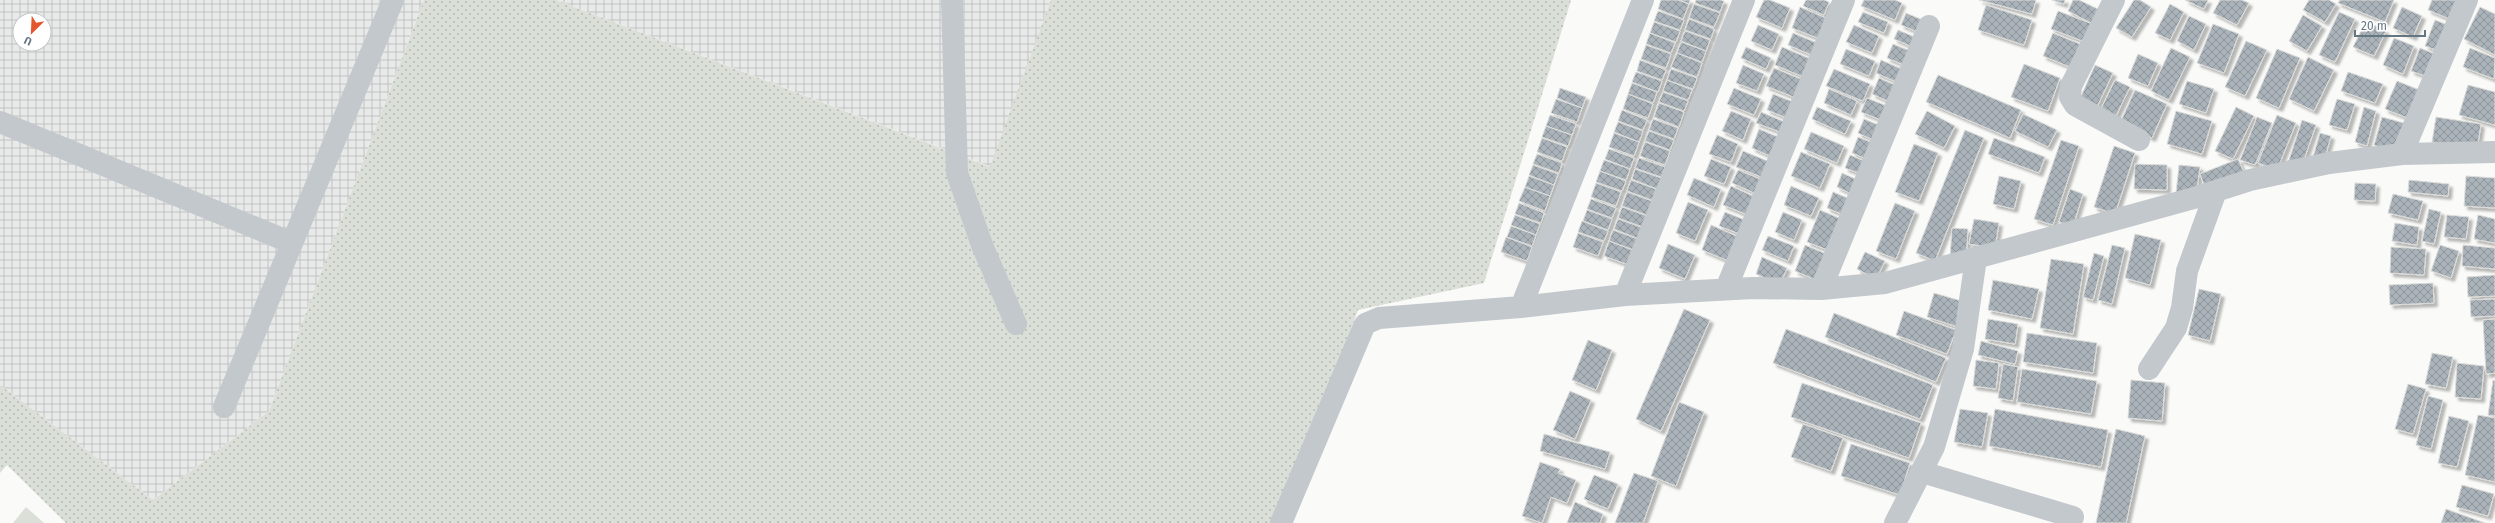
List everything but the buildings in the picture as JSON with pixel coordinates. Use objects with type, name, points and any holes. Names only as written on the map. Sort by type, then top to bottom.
[{"type":"street","points":[[224,407],[393,0]]},
{"type":"street","points":[[952,0],[957,173],[982,245],[1016,324]]},
{"type":"street","points":[[1521,307],[1643,0]]},
{"type":"street","points":[[1625,295],[1744,0]]},
{"type":"street","points":[[1726,289],[1844,0]]},
{"type":"street","points":[[2114,0],[2070,86],[2070,97],[2075,105],[2139,140]]},
{"type":"street","points":[[2402,154],[2467,0]]},
{"type":"street","points":[[1821,289],[1929,26]]},
{"type":"street","points":[[0,122],[292,244]]},
{"type":"street","points":[[1282,523],[1365,324],[1379,318],[1521,307],[1625,295],[1726,289],[1821,289],[1885,283],[2216,191],[2250,180],[2329,163],[2402,154],[2495,152]]},
{"type":"street","points":[[2149,369],[2176,328],[2182,308],[2187,271],[2216,191]]},
{"type":"street","points":[[1895,523],[1934,447],[1963,349],[1976,258]]},
{"type":"street","points":[[1922,472],[2073,517]]},
{"type":"shaded area","points":[[0,0],[424,0],[269,411],[153,500],[0,385]]},
{"type":"shaded area","points":[[424,0],[556,0],[990,167],[1051,0],[1571,0],[1484,283],[1358,310],[1282,523],[66,523],[7,465],[0,473],[0,385],[153,500],[269,411]]},
{"type":"shaded area","points":[[556,0],[1051,0],[991,167]]},
{"type":"shaded area","points":[[26,507],[44,523],[13,523]]}]
